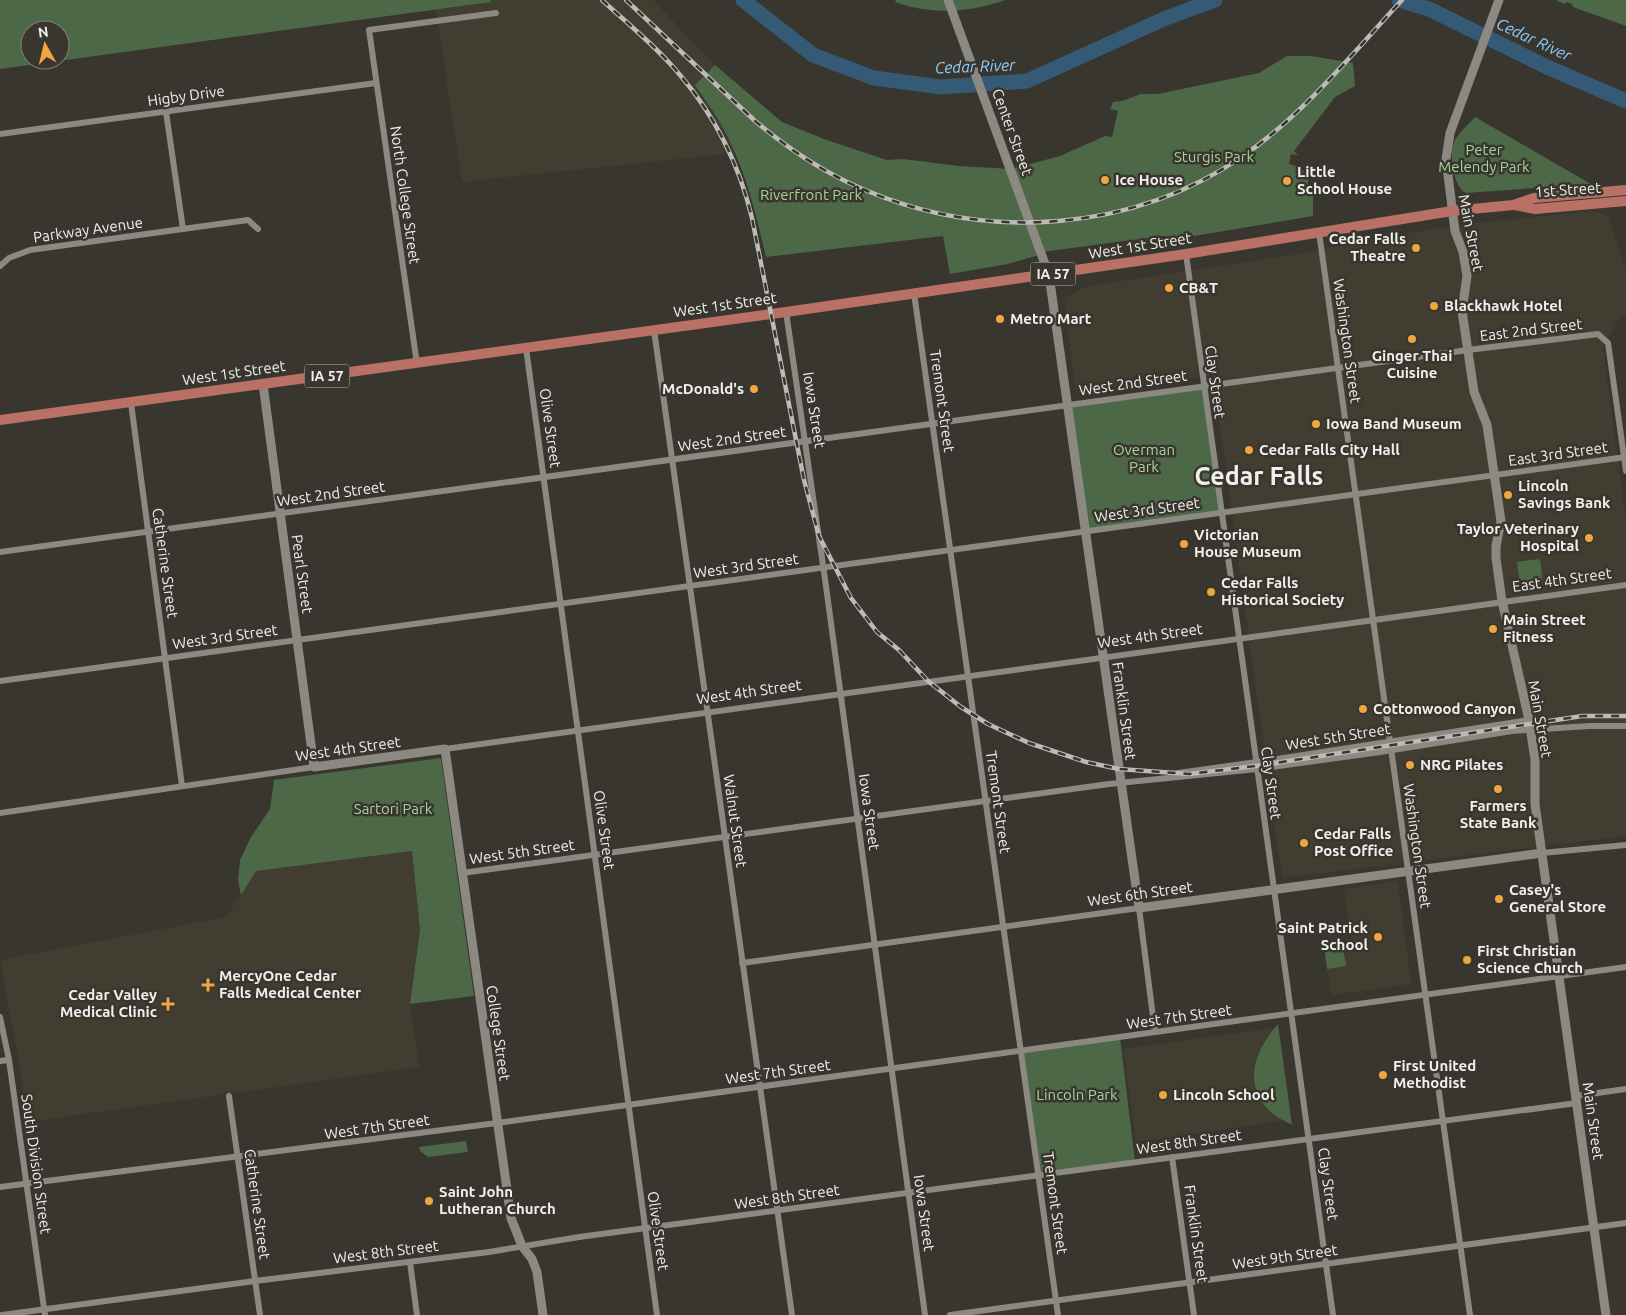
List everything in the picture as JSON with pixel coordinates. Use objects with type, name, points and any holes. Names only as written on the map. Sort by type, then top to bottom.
[{"type":"main road","name":"1st Street","points":[[1452,211],[1513,205],[1534,198],[1626,190]]},
{"type":"main road","name":"1st Street","points":[[1513,205],[1535,209],[1626,201]]},
{"type":"main road","name":"West 1st Street","points":[[0,420],[786,312],[1186,254],[1452,211]]},
{"type":"street","name":"Center Street","points":[[948,0],[1049,274]]},
{"type":"street","name":"Main Street","points":[[1499,0],[1450,133],[1446,159],[1455,231],[1463,252],[1467,276],[1462,311],[1474,392],[1487,425],[1501,521],[1496,558],[1502,601],[1530,725],[1534,760],[1535,804],[1606,1315]]},
{"type":"street","name":"North College Street","points":[[417,364],[369,30],[496,13]]},
{"type":"street","name":"Higby Drive","points":[[0,134],[376,83]]},
{"type":"street","points":[[166,112],[183,229]]},
{"type":"street","name":"Parkway Avenue","points":[[0,266],[9,258],[30,250],[248,220],[258,229]]},
{"type":"street","name":"Washington Street","points":[[1320,232],[1470,1315]]},
{"type":"street","name":"Clay Street","points":[[1186,254],[1333,1315]]},
{"type":"street","name":"Franklin Street","points":[[1049,274],[1155,1032]]},
{"type":"street","name":"Tremont Street","points":[[914,293],[1058,1315]]},
{"type":"street","name":"Iowa Street","points":[[786,312],[806,441],[925,1315]]},
{"type":"street","name":"Walnut Street","points":[[654,330],[792,1315]]},
{"type":"street","name":"East 2nd Street","points":[[1468,350],[1598,334],[1608,343],[1625,457]]},
{"type":"street","name":"Olive Street","points":[[526,348],[657,1315]]},
{"type":"street","name":"West 2nd Street","points":[[0,552],[1468,350]]},
{"type":"street","name":"Pearl Street","points":[[263,384],[314,767]]},
{"type":"street","name":"Catherine Street","points":[[131,403],[182,786]]},
{"type":"street","points":[[1625,457],[1626,471]]},
{"type":"street","name":"East 3rd Street","points":[[1494,475],[1625,457]]},
{"type":"street","name":"West 3rd Street","points":[[0,681],[1494,475]]},
{"type":"street","name":"East 4th Street","points":[[1502,601],[1626,584]]},
{"type":"street","name":"West 4th Street","points":[[0,813],[314,767],[1502,601]]},
{"type":"street","points":[[1530,725],[1626,726]]},
{"type":"street","name":"West 5th Street","points":[[1256,766],[1390,742],[1530,725]]},
{"type":"street","name":"West 5th Street","points":[[462,873],[1121,782],[1392,750],[1512,731],[1530,725]]},
{"type":"street","name":"College Street","points":[[445,749],[511,1218],[522,1246],[532,1260],[537,1272],[543,1315]]},
{"type":"street","points":[[1542,853],[1626,845]]},
{"type":"street","name":"West 6th Street","points":[[742,962],[1542,853]]},
{"type":"street","name":"West 7th Street","points":[[0,1187],[237,1158],[497,1123],[1626,967]]},
{"type":"street","name":"South Division Street","points":[[0,1017],[9,1060],[45,1312]]},
{"type":"street","points":[[0,1061],[9,1060]]},
{"type":"street","name":"West 8th Street","points":[[2,1315],[45,1312],[58,1307],[410,1262],[645,1228],[1443,1121],[1626,1089]]},
{"type":"street","name":"Catherine Street","points":[[228,1096],[260,1315]]},
{"type":"street","name":"Franklin Street","points":[[1172,1157],[1194,1315]]},
{"type":"street","name":"West 9th Street","points":[[950,1315],[1626,1223]]},
{"type":"street","points":[[410,1262],[417,1315]]},
{"type":"street","points":[[58,1307],[60,1315]]},
{"type":"shaded area","points":[[490,0],[653,0],[715,65],[695,85],[722,119],[735,153],[462,182],[436,10],[490,2]]},
{"type":"shaded area","points":[[1596,211],[1608,216],[1626,268],[1626,316],[1619,318],[1603,347],[1626,520],[1626,836],[1282,878],[1213,375],[1076,393],[1064,298],[1088,286],[1312,252],[1330,246],[1464,224]]},
{"type":"shaded area","name":"MercyOne Cedar Falls Medical Center","points":[[412,851],[420,930],[410,1004],[419,1067],[27,1122],[20,1068],[0,960],[226,917],[256,871]]},
{"type":"shaded area","points":[[1398,881],[1411,984],[1331,995],[1324,945],[1352,941],[1344,889]]},
{"type":"shaded area","points":[[1274,1028],[1287,1120],[1136,1142],[1123,1049]]},
{"type":"green space","points":[[0,0],[490,0],[491,2],[70,59],[70,20],[20,20],[20,66],[0,69]]},
{"type":"green space","points":[[896,0],[1005,0],[977,8],[936,11],[909,6],[895,2]]},
{"type":"green space","points":[[1556,0],[1626,0],[1626,26],[1573,7],[1572,4],[1567,2],[1564,4]]},
{"type":"green space","points":[[1287,56],[1311,56],[1353,63],[1355,86],[1335,97],[1294,151],[1298,155],[1291,154],[1289,164],[1296,166],[1296,169],[1310,172],[1306,193],[1313,195],[1313,216],[1188,237],[1162,236],[1042,252],[1042,254],[1008,264],[950,274],[943,236],[766,257],[753,204],[735,153],[719,121],[695,85],[715,65],[782,122],[824,139],[887,160],[903,159],[959,166],[1011,169],[1060,156],[1105,136],[1112,137],[1118,111],[1110,109],[1113,102],[1122,101],[1141,94],[1158,94],[1259,73]]},
{"type":"green space","name":"Peter Melendy Park","points":[[1475,117],[1591,184],[1466,193],[1462,190],[1455,177],[1452,154],[1454,142],[1458,135]]},
{"type":"green space","name":"Overman Park","points":[[1203,386],[1221,513],[1085,531],[1067,405]]},
{"type":"green space","points":[[1540,559],[1543,583],[1520,586],[1517,562]]},
{"type":"green space","name":"Sartori Park","points":[[441,758],[474,996],[410,1004],[420,930],[412,851],[256,871],[241,895],[238,880],[240,860],[251,837],[270,809],[274,780]]},
{"type":"green space","points":[[1342,943],[1346,966],[1327,969],[1324,945]]},
{"type":"green space","points":[[1278,1024],[1292,1125],[1274,1115],[1262,1102],[1254,1079],[1258,1056],[1263,1045]]},
{"type":"green space","name":"Lincoln Park","points":[[1120,1037],[1135,1162],[1038,1175],[1021,1051]]},
{"type":"green space","points":[[466,1141],[468,1152],[428,1157],[420,1151],[419,1147]]},
{"type":"waterway","name":"Cedar River","points":[[743,0],[813,55],[874,78],[941,87],[1027,81],[1166,18],[1215,0]]},
{"type":"waterway","name":"Cedar River","points":[[1399,0],[1429,9],[1547,67],[1626,101]]},
{"type":"railway","points":[[602,0],[652,45],[680,75],[715,124],[733,160],[752,218],[804,480],[819,536],[851,598],[877,632],[899,650],[928,681],[961,707],[988,724],[1029,743],[1086,762],[1119,769],[1189,774],[1256,766],[1582,716],[1626,716]]},
{"type":"railway","points":[[626,0],[754,120],[793,150],[821,168],[865,190],[912,207],[960,217],[1009,222],[1058,221],[1107,214],[1155,201],[1200,181],[1243,156],[1287,122],[1327,82],[1402,0]]},
{"type":"place","name":"Ice House","points":[[1105,180]]},
{"type":"place","name":"Little School House","points":[[1287,181]]},
{"type":"place","name":"Cedar Falls Theatre","points":[[1416,248]]},
{"type":"place","name":"CB&T","points":[[1169,288]]},
{"type":"place","name":"Blackhawk Hotel","points":[[1434,306]]},
{"type":"place","name":"Metro Mart","points":[[1000,319]]},
{"type":"place","name":"Ginger Thai Cuisine","points":[[1412,339]]},
{"type":"place","name":"McDonald's","points":[[754,389]]},
{"type":"place","name":"Iowa Band Museum","points":[[1316,424]]},
{"type":"place","name":"Cedar Falls City Hall","points":[[1249,450]]},
{"type":"place","name":"Lincoln Savings Bank","points":[[1508,495]]},
{"type":"place","name":"Taylor Veterinary Hospital","points":[[1589,538]]},
{"type":"place","name":"Victorian House Museum","points":[[1184,544]]},
{"type":"place","name":"Cedar Falls Historical Society","points":[[1211,592]]},
{"type":"place","name":"Main Street Fitness","points":[[1493,629]]},
{"type":"place","name":"Cottonwood Canyon","points":[[1363,709]]},
{"type":"place","name":"NRG Pilates","points":[[1410,765]]},
{"type":"place","name":"Farmers State Bank","points":[[1498,789]]},
{"type":"place","name":"Cedar Falls Post Office","points":[[1304,843]]},
{"type":"place","name":"Casey's General Store","points":[[1499,899]]},
{"type":"place","name":"Saint Patrick School","points":[[1378,937]]},
{"type":"place","name":"First Christian Science Church","points":[[1467,960]]},
{"type":"place","name":"MercyOne Cedar Falls Medical Center","points":[[208,985]]},
{"type":"place","name":"Cedar Valley Medical Clinic","points":[[168,1004]]},
{"type":"place","name":"First United Methodist","points":[[1383,1075]]},
{"type":"place","name":"Lincoln School","points":[[1163,1095]]},
{"type":"place","name":"Saint John Lutheran Church","points":[[429,1201]]},
{"type":"district","name":"Cedar Falls","points":[[1259,476]]},
{"type":"park label","name":"Sturgis Park","points":[[1214,157]]},
{"type":"park label","name":"Riverfront Park","points":[[811,195]]}]
